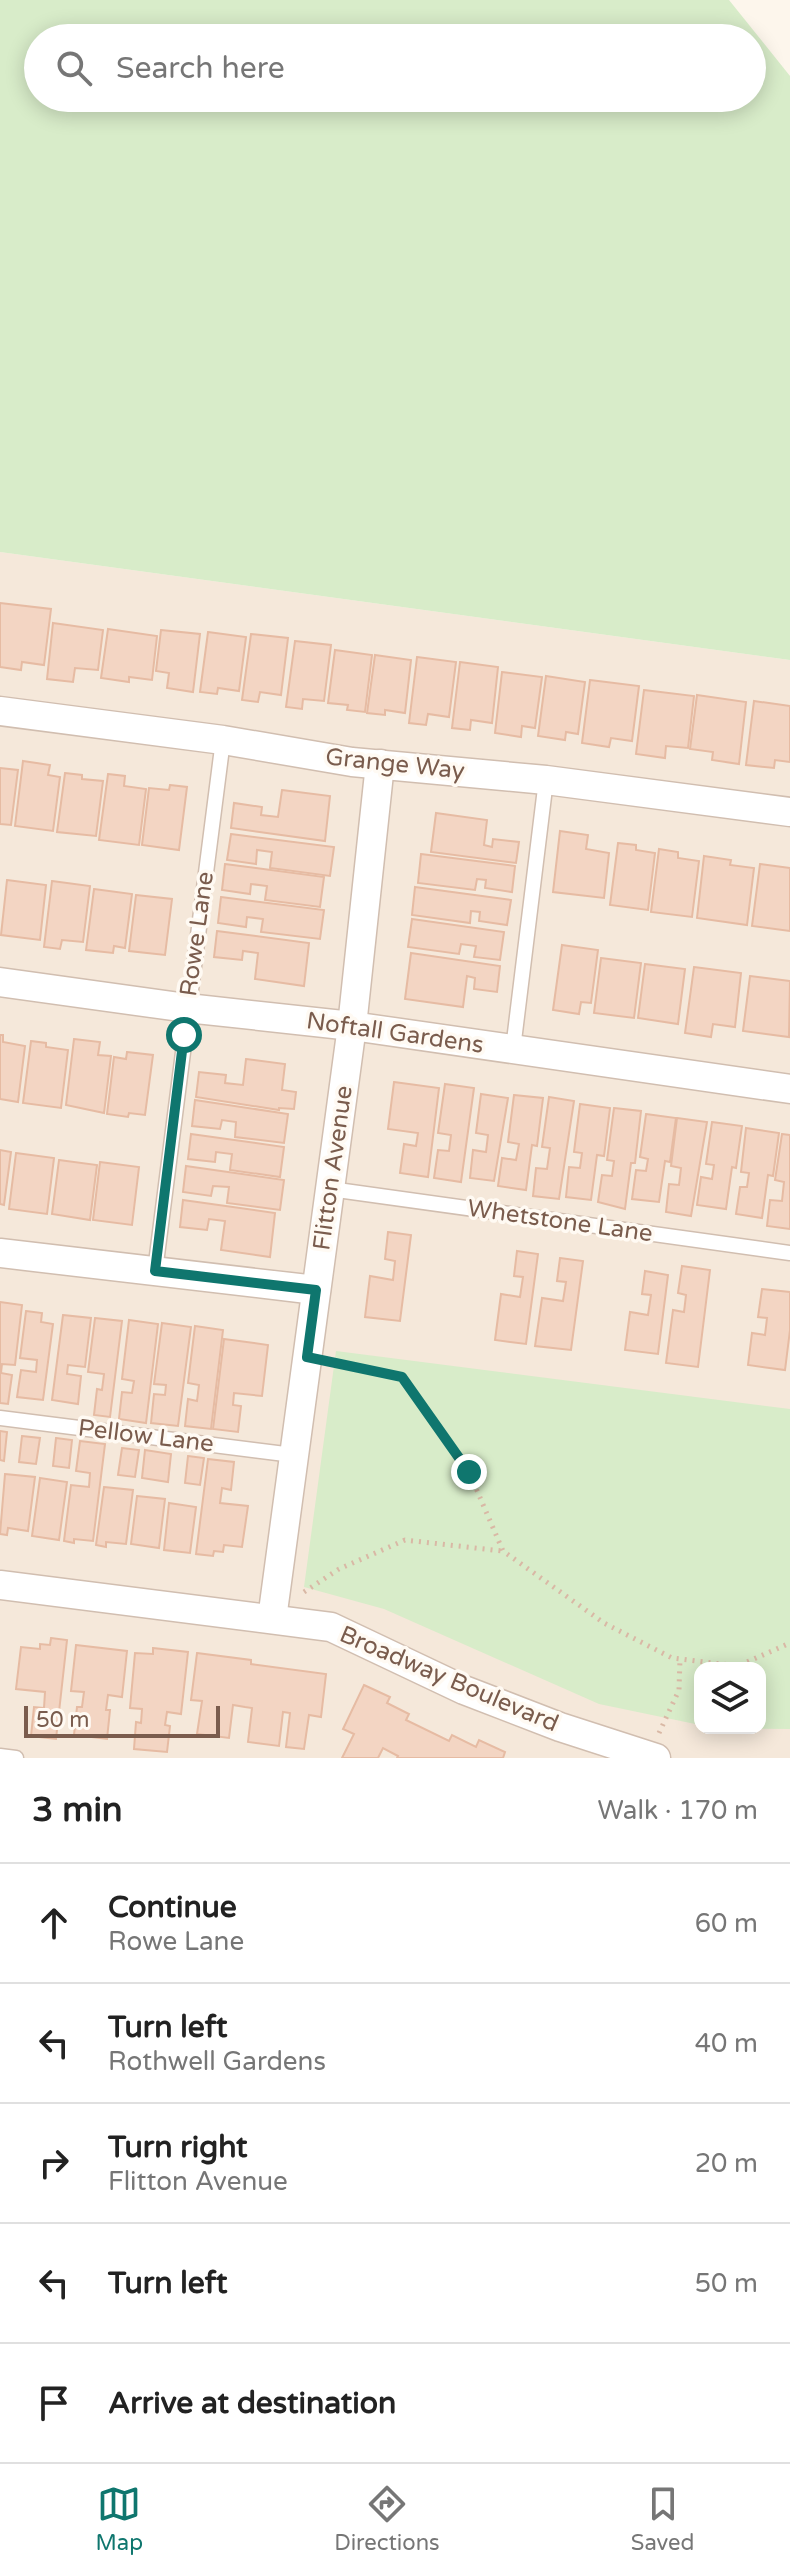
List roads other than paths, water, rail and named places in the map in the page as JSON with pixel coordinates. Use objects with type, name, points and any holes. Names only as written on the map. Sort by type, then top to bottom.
[{"type":"street","name":"Grange Way","points":[[0,711],[223,740],[352,762],[546,780],[790,812]]},
{"type":"street","name":"Flitton Avenue","points":[[272,1619],[352,1026],[380,764]]},
{"type":"street","name":"Noftall Gardens","points":[[0,982],[187,1008],[352,1026],[790,1089]]},
{"type":"street","points":[[0,1253],[316,1290]]},
{"type":"street","name":"Broadway Boulevard","points":[[0,1585],[331,1627],[464,1690],[560,1727],[653,1757]]},
{"type":"lane","name":"Rowe Lane","points":[[155,1271],[223,740]]},
{"type":"lane","points":[[513,1049],[546,780]]},
{"type":"lane","name":"Whetstone Lane","points":[[330,1189],[790,1253]]},
{"type":"lane","name":"Pellow Lane","points":[[0,1418],[293,1455]]},
{"type":"lane","points":[[0,1756],[16,1758]]}]
